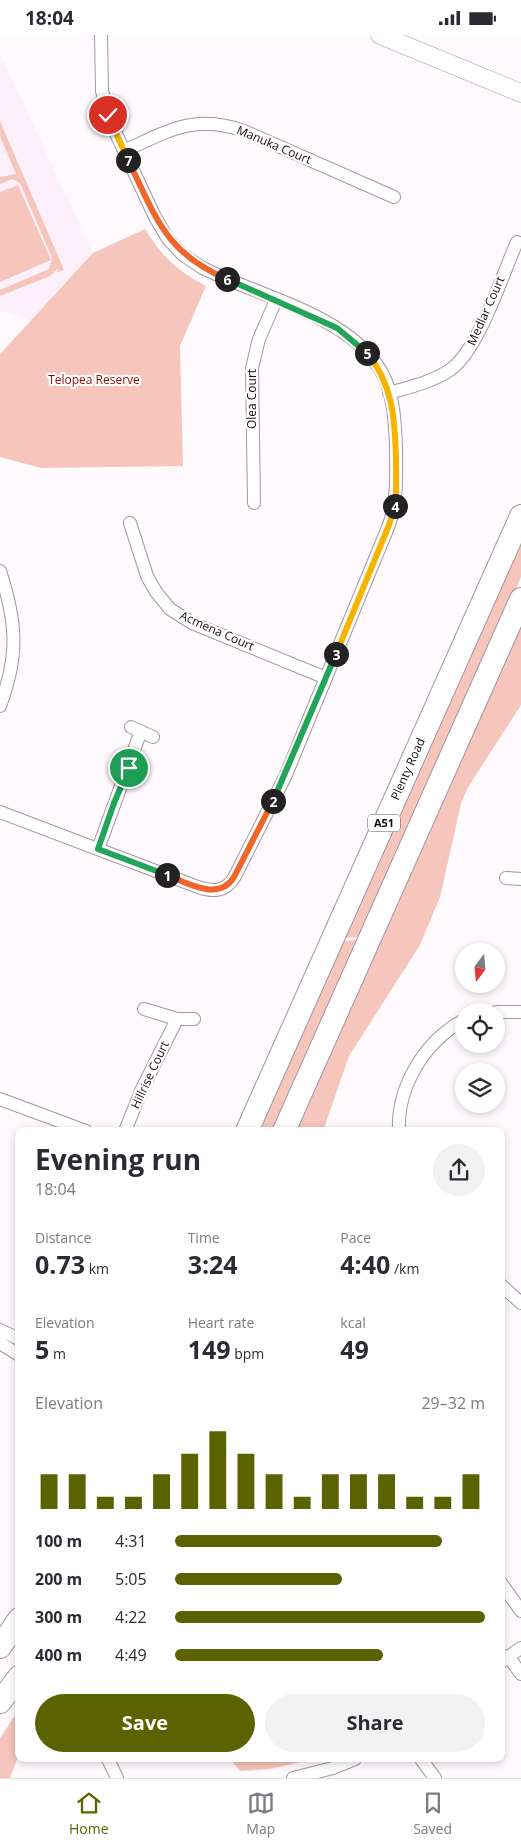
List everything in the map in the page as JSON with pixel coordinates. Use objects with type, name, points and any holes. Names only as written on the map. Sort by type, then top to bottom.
[{"type":"highway","name":"Plenty Road","points":[[249,1127],[521,516]]},
{"type":"highway","name":"A51","points":[[286,1127],[521,599]]},
{"type":"highway","points":[[0,1647],[15,1625]]},
{"type":"highway","points":[[0,1702],[15,1682]]},
{"type":"street","points":[[0,812],[206,889],[217,890],[226,887],[234,877],[280,786],[394,509],[396,489],[395,433],[389,393],[379,369],[357,342],[337,328],[207,270],[175,247],[155,217],[108,115],[102,91],[101,35]]},
{"type":"street","points":[[380,35],[428,53],[521,93]]},
{"type":"street","points":[[394,35],[428,53]]},
{"type":"street","name":"Manuka Court","points":[[124,151],[185,125],[197,123],[223,125],[244,131],[394,197]]},
{"type":"street","name":"Medlar Court","points":[[389,393],[442,375],[463,359],[474,341],[516,242]]},
{"type":"street","name":"Olea Court","points":[[254,503],[252,368],[260,339],[276,300]]},
{"type":"street","name":"Acmena Court","points":[[130,523],[148,576],[156,592],[170,609],[192,623],[326,678]]},
{"type":"street","points":[[0,706],[12,668],[15,646],[14,622],[1,577]]},
{"type":"street","points":[[98,849],[142,732]]},
{"type":"street","points":[[506,878],[521,879]]},
{"type":"street","points":[[144,1009],[177,1019],[194,1019]]},
{"type":"street","points":[[505,1012],[521,1012]]},
{"type":"street","name":"Hillrise Court","points":[[127,1127],[142,1089],[177,1019]]},
{"type":"street","points":[[400,1127],[403,1102],[415,1069],[422,1056],[440,1035],[455,1026]]},
{"type":"street","points":[[0,1099],[75,1127]]},
{"type":"street","points":[[505,1289],[521,1303]]},
{"type":"street","points":[[0,1330],[15,1337]]},
{"type":"street","points":[[0,1343],[15,1352]]},
{"type":"street","points":[[505,1589],[521,1611]]},
{"type":"street","points":[[521,1648],[505,1659],[521,1674]]},
{"type":"street","points":[[109,1762],[117,1778]]},
{"type":"street","points":[[293,1778],[333,1768],[348,1762]]},
{"type":"street","points":[[423,1762],[435,1778]]},
{"type":"shaded area","points":[[0,54],[93,253],[31,320],[0,311]]},
{"type":"green space","points":[[0,121],[64,270],[58,272],[57,269],[50,276],[0,296],[0,290],[49,269],[52,258],[20,183],[12,179],[0,184],[0,177],[16,174],[0,136]]},
{"type":"green space","points":[[18,185],[51,260],[0,282],[0,192]]},
{"type":"green space","name":"Telopea Reserve","points":[[145,229],[157,247],[171,262],[187,275],[206,286],[180,346],[183,466],[41,468],[0,457],[0,354],[93,253]]},
{"type":"green space","points":[[521,538],[521,577],[371,915],[360,937],[343,938]]},
{"type":"green space","points":[[521,623],[521,705],[467,789],[461,804],[440,897],[420,945],[349,1056],[324,1127],[297,1127]]},
{"type":"green space","points":[[359,940],[275,1127],[259,1127],[341,941]]},
{"type":"green space","points":[[15,1715],[16,1762],[10,1778],[0,1778],[0,1738]]},
{"type":"green space","points":[[232,1762],[300,1762],[270,1769],[240,1771]]},
{"type":"route","points":[[108,115],[155,217],[175,247],[183,255],[207,270],[325,321],[357,342],[373,360],[387,385],[393,407],[395,433],[396,500],[389,525],[285,777],[234,877],[226,887],[211,890],[198,887],[98,849],[129,768]]}]
